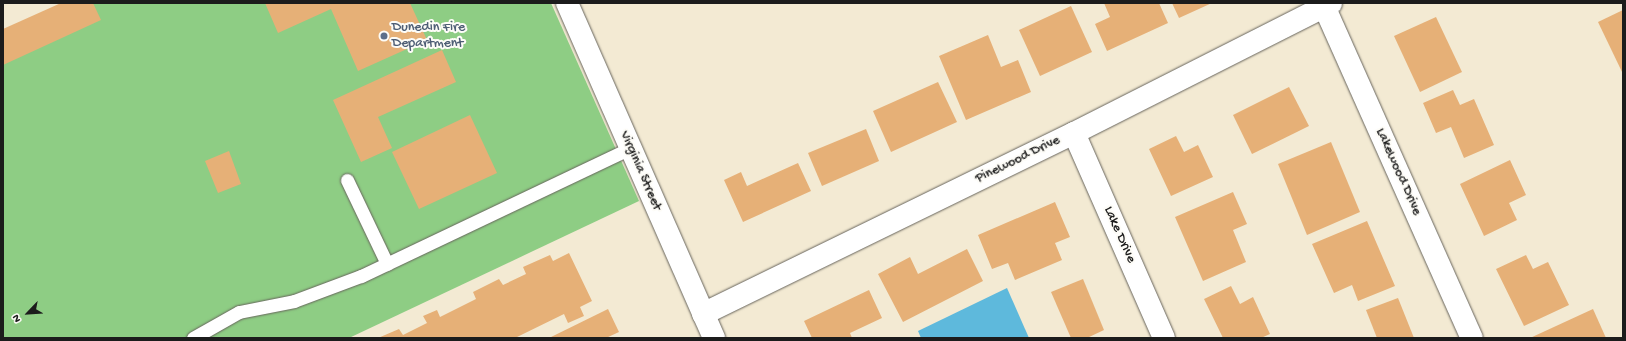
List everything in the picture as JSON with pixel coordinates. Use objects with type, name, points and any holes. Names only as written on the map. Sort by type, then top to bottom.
[{"type":"street","name":"Virginia Street","points":[[567,3],[714,338]]},
{"type":"street","name":"Pinewood Drive","points":[[703,314],[1074,133],[1328,5]]},
{"type":"street","name":"Lakewood Drive","points":[[1328,5],[1472,338]]},
{"type":"street","name":"Lake Drive","points":[[1074,133],[1164,338]]},
{"type":"lane","points":[[193,338],[239,312],[294,301],[361,276],[630,148]]},
{"type":"lane","points":[[347,180],[387,264]]},
{"type":"green space","points":[[70,3],[551,3],[639,201],[349,338],[3,338],[3,38]]},
{"type":"water","points":[[1007,288],[1029,338],[921,338],[918,331]]},
{"type":"building","points":[[61,3],[93,3],[101,20],[3,65],[3,29]]},
{"type":"building","name":"Dunedin Fire Department","points":[[265,3],[410,3],[427,40],[358,71],[331,9],[278,33]]},
{"type":"building","points":[[1104,3],[1159,3],[1168,23],[1107,51],[1095,24],[1110,17]]},
{"type":"building","points":[[1172,3],[1212,3],[1179,18]]},
{"type":"building","points":[[1071,6],[1092,52],[1040,76],[1019,30]]},
{"type":"building","points":[[1623,10],[1623,74],[1598,22]]},
{"type":"building","points":[[1436,17],[1462,72],[1420,92],[1394,36]]},
{"type":"building","points":[[988,35],[1001,67],[1018,60],[1031,92],[966,120],[939,56]]},
{"type":"building","points":[[442,50],[456,82],[378,117],[392,148],[361,162],[333,100]]},
{"type":"building","points":[[938,82],[957,122],[891,152],[873,111]]},
{"type":"building","points":[[1289,87],[1309,126],[1252,154],[1233,115]]},
{"type":"building","points":[[1453,90],[1460,105],[1474,99],[1494,145],[1464,158],[1451,127],[1436,133],[1423,103]]},
{"type":"building","points":[[470,115],[497,173],[419,209],[392,152]]},
{"type":"building","points":[[866,129],[879,161],[822,186],[808,153]]},
{"type":"building","points":[[1176,136],[1184,152],[1198,145],[1213,177],[1171,196],[1149,149]]},
{"type":"building","points":[[1331,142],[1360,212],[1307,235],[1278,164]]},
{"type":"building","points":[[229,151],[241,184],[218,193],[205,161]]},
{"type":"building","points":[[1510,160],[1526,195],[1509,203],[1517,220],[1484,236],[1460,184]]},
{"type":"building","points":[[798,163],[811,191],[743,222],[724,180],[741,172],[747,186]]},
{"type":"building","points":[[1233,192],[1247,224],[1233,230],[1246,262],[1203,281],[1175,217]]},
{"type":"building","points":[[1055,202],[1070,237],[1055,243],[1062,260],[1015,280],[1008,263],[992,269],[978,235]]},
{"type":"building","points":[[1367,221],[1395,286],[1358,301],[1352,285],[1334,293],[1312,244]]},
{"type":"building","points":[[967,249],[983,281],[903,322],[878,274],[910,257],[918,274]]},
{"type":"building","points":[[569,253],[592,301],[580,307],[584,316],[568,323],[564,314],[515,338],[378,338],[399,329],[403,335],[427,323],[423,316],[437,310],[440,317],[476,299],[473,292],[499,279],[503,285],[526,274],[523,267],[550,255],[553,261]]},
{"type":"building","points":[[1526,255],[1533,269],[1548,262],[1569,305],[1524,326],[1496,269]]},
{"type":"building","points":[[1083,279],[1104,330],[1087,338],[1071,338],[1051,292]]},
{"type":"building","points":[[1231,286],[1240,304],[1253,297],[1270,334],[1261,338],[1223,338],[1204,299]]},
{"type":"building","points":[[869,290],[882,318],[850,333],[852,338],[812,338],[804,321]]},
{"type":"building","points":[[1398,298],[1414,338],[1377,338],[1366,310]]},
{"type":"building","points":[[608,309],[619,332],[606,338],[549,338]]},
{"type":"building","points":[[1593,309],[1606,338],[1530,338]]},
{"type":"place","name":"Dunedin Fire Department","points":[[384,36]]}]
